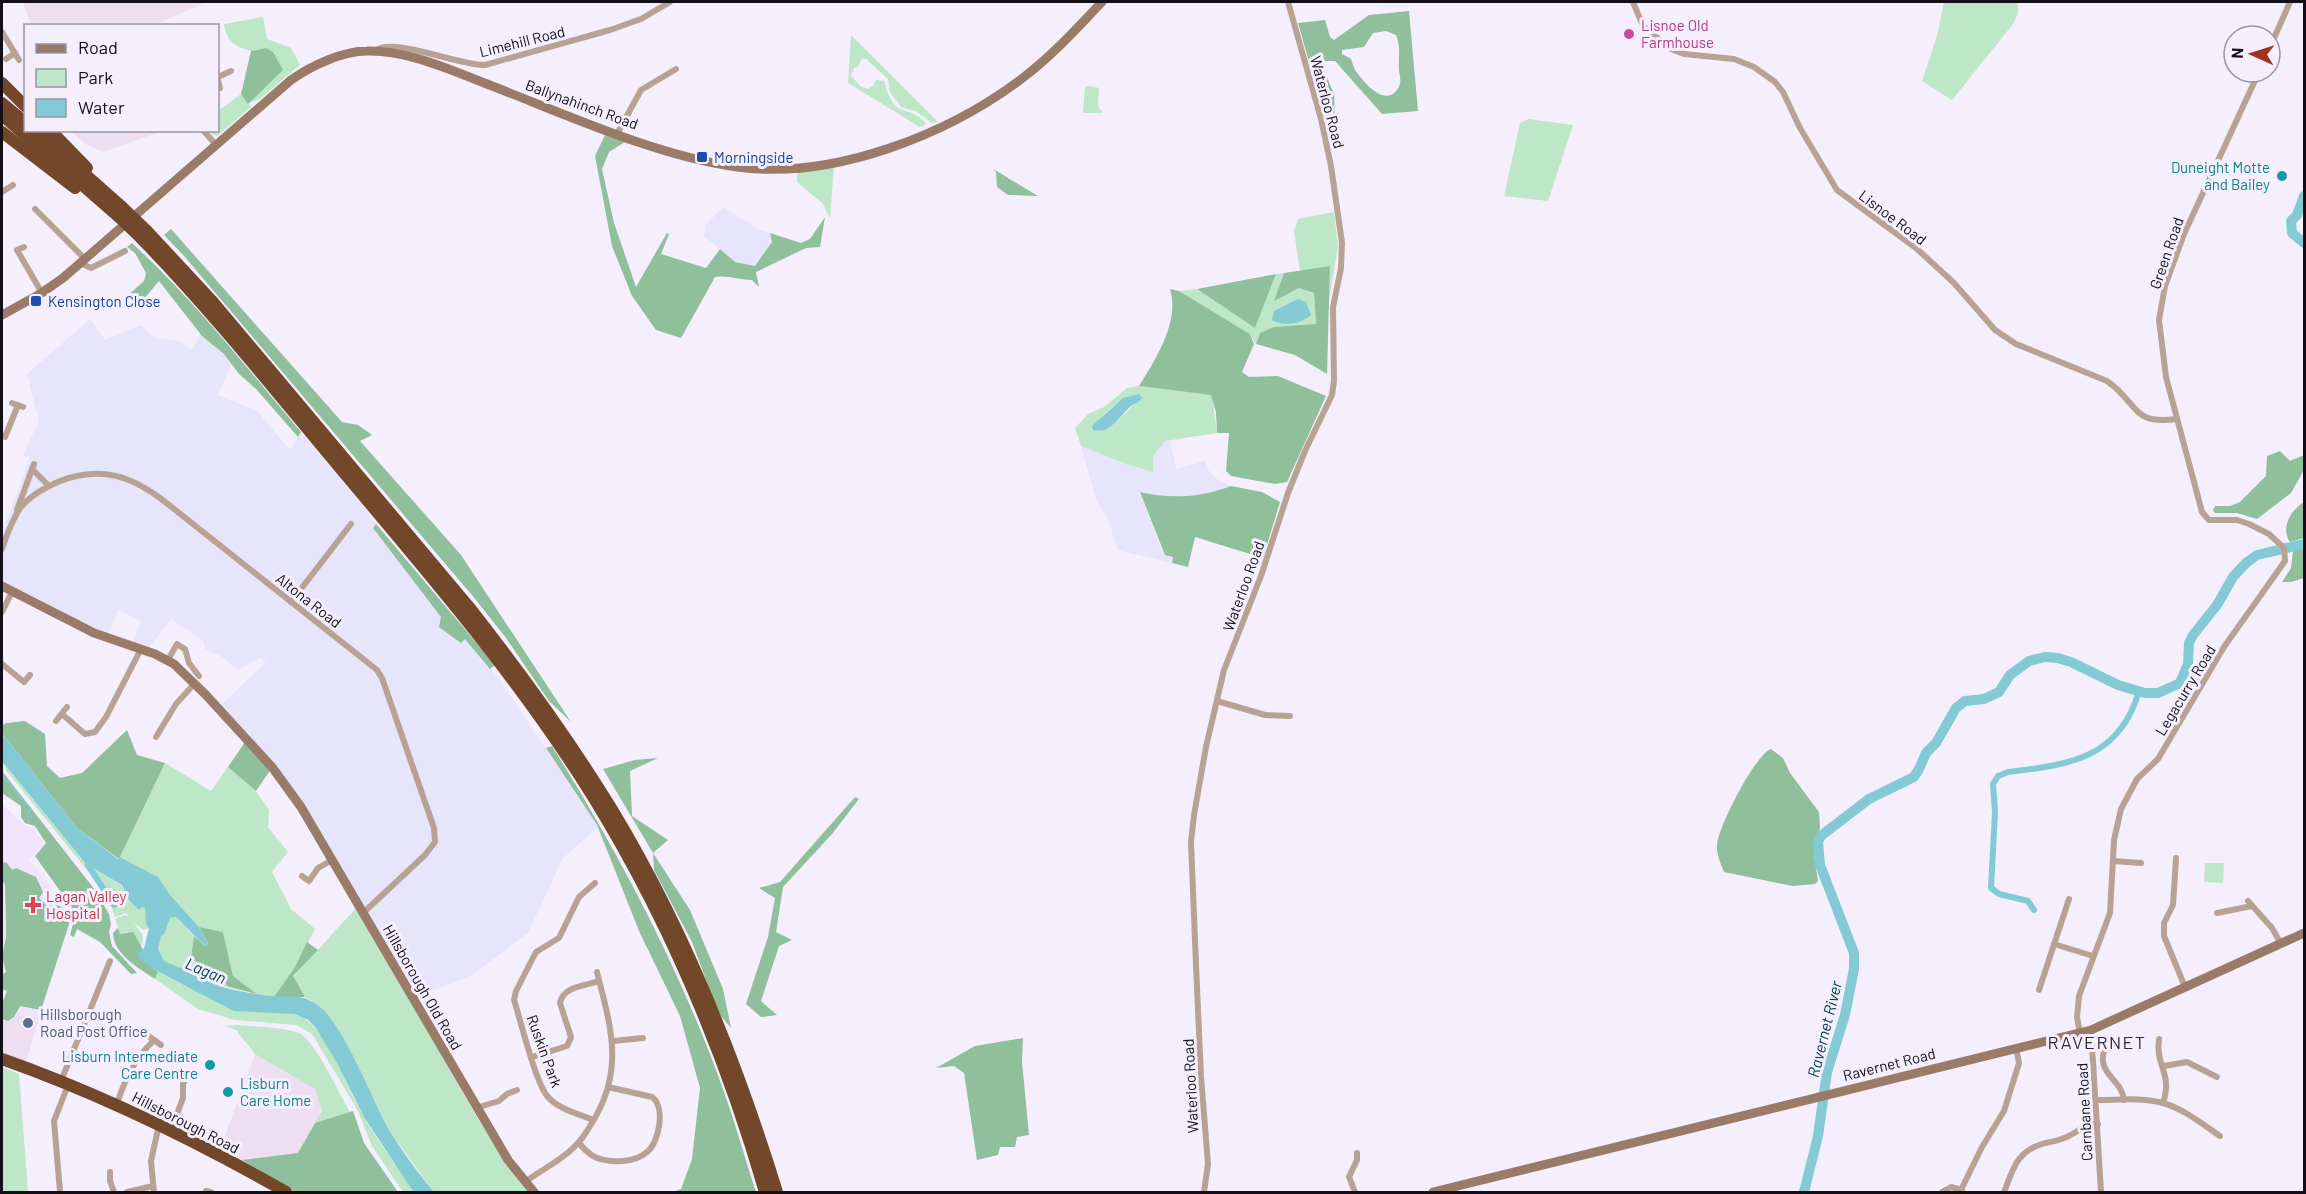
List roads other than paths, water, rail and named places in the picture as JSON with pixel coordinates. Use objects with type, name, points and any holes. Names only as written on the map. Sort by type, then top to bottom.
[{"type":"highway","points":[[2,83],[24,104]]},
{"type":"highway","points":[[2,103],[24,121]]},
{"type":"highway","points":[[2,115],[117,209]]},
{"type":"highway","points":[[2,132],[74,188],[117,209]]},
{"type":"highway","points":[[37,132],[213,302],[469,607],[507,655],[580,759],[640,860],[700,981],[740,1078],[777,1192]]},
{"type":"highway","points":[[52,132],[76,156],[117,209]]},
{"type":"highway","points":[[143,234],[483,640],[538,715],[592,795],[643,885],[702,1012],[741,1113],[765,1192]]},
{"type":"highway","name":"Hillsborough Road","points":[[2,1059],[117,1104],[231,1161],[286,1192]]},
{"type":"street","name":"Limehill Road","points":[[375,51],[380,47],[399,47],[466,64],[485,65],[610,30],[641,19],[670,2]]},
{"type":"street","name":"Ballynahinch Road","points":[[2,315],[42,293],[82,261],[299,74],[348,54],[375,51],[401,54],[437,65],[617,134],[695,159],[756,169],[796,168],[866,155],[935,129],[1001,93],[1055,52],[1102,2]]},
{"type":"street","name":"Waterloo Road","points":[[1204,1192],[1208,1164],[1201,1077],[1191,842],[1206,747],[1224,670],[1261,576],[1288,493],[1305,451],[1326,411],[1334,381],[1333,307],[1341,268],[1342,243],[1332,166],[1288,2]]},
{"type":"street","name":"Lisnoe Road","points":[[1633,2],[1643,26],[1671,49],[1684,54],[1734,59],[1754,67],[1775,82],[1783,92],[1800,128],[1837,190],[1916,248],[1954,283],[1995,330],[2016,344],[2107,381],[2117,388],[2145,419],[2154,421],[2177,418]]},
{"type":"street","points":[[2280,24],[2290,2]]},
{"type":"street","points":[[2,32],[19,60]]},
{"type":"street","points":[[6,59],[15,53]]},
{"type":"street","points":[[617,134],[641,90],[676,69]]},
{"type":"street","points":[[219,81],[231,70]]},
{"type":"street","name":"Green Road","points":[[2177,418],[2166,377],[2161,343],[2159,320],[2165,286],[2184,234],[2253,84]]},
{"type":"street","points":[[205,132],[216,145]]},
{"type":"street","points":[[2,192],[13,185]]},
{"type":"street","points":[[35,210],[91,268],[125,251]]},
{"type":"street","points":[[24,248],[17,250],[42,293]]},
{"type":"street","points":[[5,431],[18,405]]},
{"type":"street","name":"Legacurry Road","points":[[2080,1033],[2077,1017],[2079,996],[2110,913],[2114,840],[2121,809],[2146,769],[2158,759],[2224,647],[2283,567],[2286,555],[2278,541],[2249,524],[2237,520],[2213,521],[2205,517],[2177,418]]},
{"type":"street","points":[[12,524],[33,467],[49,486]]},
{"type":"street","name":"Altona Road","points":[[2,549],[12,524],[27,501],[49,486],[79,475],[122,477],[139,483],[164,501],[380,674],[434,828],[435,839],[431,849],[363,913]]},
{"type":"street","points":[[291,602],[351,524]]},
{"type":"street","points":[[2,586],[94,633],[168,660],[196,677]]},
{"type":"street","points":[[2,612],[12,592]]},
{"type":"street","points":[[168,660],[174,642],[185,649],[196,677]]},
{"type":"street","points":[[62,714],[84,734],[95,732],[106,717],[141,649]]},
{"type":"street","points":[[156,737],[196,677],[201,664]]},
{"type":"street","points":[[2,667],[24,682],[30,675]]},
{"type":"street","name":"Hillsborough Old Road","points":[[196,677],[292,792],[476,1108],[508,1160],[534,1192]]},
{"type":"street","points":[[1217,701],[1265,715],[1290,716]]},
{"type":"street","points":[[56,722],[67,707]]},
{"type":"street","points":[[2176,858],[2173,905],[2163,930],[2185,987]]},
{"type":"street","points":[[309,881],[318,868],[332,860]]},
{"type":"street","points":[[2113,861],[2141,863]]},
{"type":"street","points":[[302,876],[317,886]]},
{"type":"street","name":"Ruskin Park","points":[[593,1120],[556,1104],[547,1096],[514,1000],[516,991],[536,952],[559,938],[579,897],[595,883]]},
{"type":"street","points":[[2039,990],[2069,899]]},
{"type":"street","points":[[2217,913],[2238,910],[2250,903],[2272,928],[2281,944]]},
{"type":"street","name":"Ravernet Road","points":[[1432,1192],[2080,1033],[2304,933]]},
{"type":"street","points":[[2054,944],[2093,956]]},
{"type":"street","points":[[60,1192],[54,1121],[64,1082],[110,961]]},
{"type":"street","points":[[525,1182],[579,1143],[593,1120],[608,1087],[613,1062],[613,1041],[597,972]]},
{"type":"street","points":[[532,1057],[567,1046],[571,1037],[560,1003],[561,998],[566,991],[599,981]]},
{"type":"street","name":"Carnbane Road","points":[[2091,1029],[2101,1192]]},
{"type":"street","points":[[147,1035],[161,1045]]},
{"type":"street","points":[[613,1041],[643,1038]]},
{"type":"street","points":[[2159,1039],[2157,1051],[2168,1087],[2163,1103]]},
{"type":"street","points":[[117,1104],[130,1070],[139,1055],[154,1040]]},
{"type":"street","points":[[2107,1044],[2103,1053],[2105,1068],[2110,1079],[2121,1089],[2124,1100]]},
{"type":"street","points":[[1942,1192],[1952,1187],[1961,1191],[2004,1111],[2019,1063],[2016,1048]]},
{"type":"street","points":[[2163,1066],[2187,1062],[2217,1077]]},
{"type":"street","points":[[171,1130],[183,1098],[183,1084],[187,1075]]},
{"type":"street","points":[[579,1143],[596,1157],[621,1161],[639,1158],[652,1147],[661,1113],[656,1100],[652,1097],[608,1087]]},
{"type":"street","points":[[476,1108],[499,1101],[507,1094],[517,1090]]},
{"type":"street","points":[[2097,1100],[2163,1103],[2182,1111],[2220,1136]]},
{"type":"street","points":[[2004,1192],[2014,1165],[2022,1154],[2034,1147],[2064,1138],[2084,1125],[2098,1124]]},
{"type":"street","points":[[127,1192],[153,1190],[151,1161],[159,1125]]},
{"type":"street","points":[[1355,1192],[1349,1177],[1357,1160],[1357,1153]]},
{"type":"street","points":[[112,1176],[114,1192]]},
{"type":"water","points":[[1298,299],[1306,302],[1311,315],[1292,324],[1272,320],[1274,311]]},
{"type":"water","points":[[1139,394],[1141,400],[1130,407],[1109,428],[1093,430],[1092,426],[1123,398]]},
{"type":"water","name":"Lagan","points":[[2,733],[77,828],[118,859],[120,857],[158,877],[170,895],[199,927],[208,943],[205,946],[176,917],[170,918],[165,933],[161,936],[158,949],[164,961],[180,968],[189,966],[203,979],[226,988],[263,995],[305,998],[326,1013],[347,1044],[391,1133],[434,1192],[415,1192],[411,1188],[364,1117],[336,1061],[316,1028],[308,1020],[295,1014],[234,1011],[140,960],[137,953],[144,948],[149,928],[146,924],[145,908],[142,907],[139,910],[129,900],[122,885],[86,864],[2,761]]},
{"type":"waterway","name":"Ravernet River","points":[[2304,196],[2297,215],[2291,221],[2292,233],[2304,243]]},
{"type":"waterway","name":"Ravernet River","points":[[1804,1192],[1818,1136],[1827,1072],[1845,1015],[1854,969],[1854,953],[1820,865],[1818,841],[1822,835],[1869,799],[1914,777],[1926,753],[1936,743],[1956,708],[1965,701],[1984,699],[1999,692],[2010,675],[2029,661],[2045,657],[2058,658],[2118,685],[2145,693],[2158,693],[2180,683],[2188,664],[2189,643],[2217,605],[2233,577],[2257,555],[2304,544]]},
{"type":"waterway","points":[[2034,910],[2028,901],[1999,894],[1991,888],[1995,812],[1993,784],[1998,776],[2008,772],[2072,761],[2106,744],[2119,731],[2139,691]]},
{"type":"waterway","points":[[2,774],[31,809],[28,822]]},
{"type":"waterway","points":[[88,865],[114,905]]},
{"type":"place","name":"Lisnoe Old Farmhouse","points":[[1629,34]]},
{"type":"place","name":"Morningside","points":[[702,157]]},
{"type":"place","name":"Duneight Motte and Bailey","points":[[2282,176]]},
{"type":"place","name":"Kensington Close","points":[[36,301]]},
{"type":"place","name":"Lagan Valley Hospital","points":[[33,905]]},
{"type":"place","name":"Hillsborough Road Post Office","points":[[28,1023]]},
{"type":"place","name":"Lisburn Intermediate Care Centre","points":[[210,1065]]},
{"type":"place","name":"Lisburn Care Home","points":[[228,1092]]},
{"type":"district","name":"RAVERNET","points":[[2097,1042]]}]
